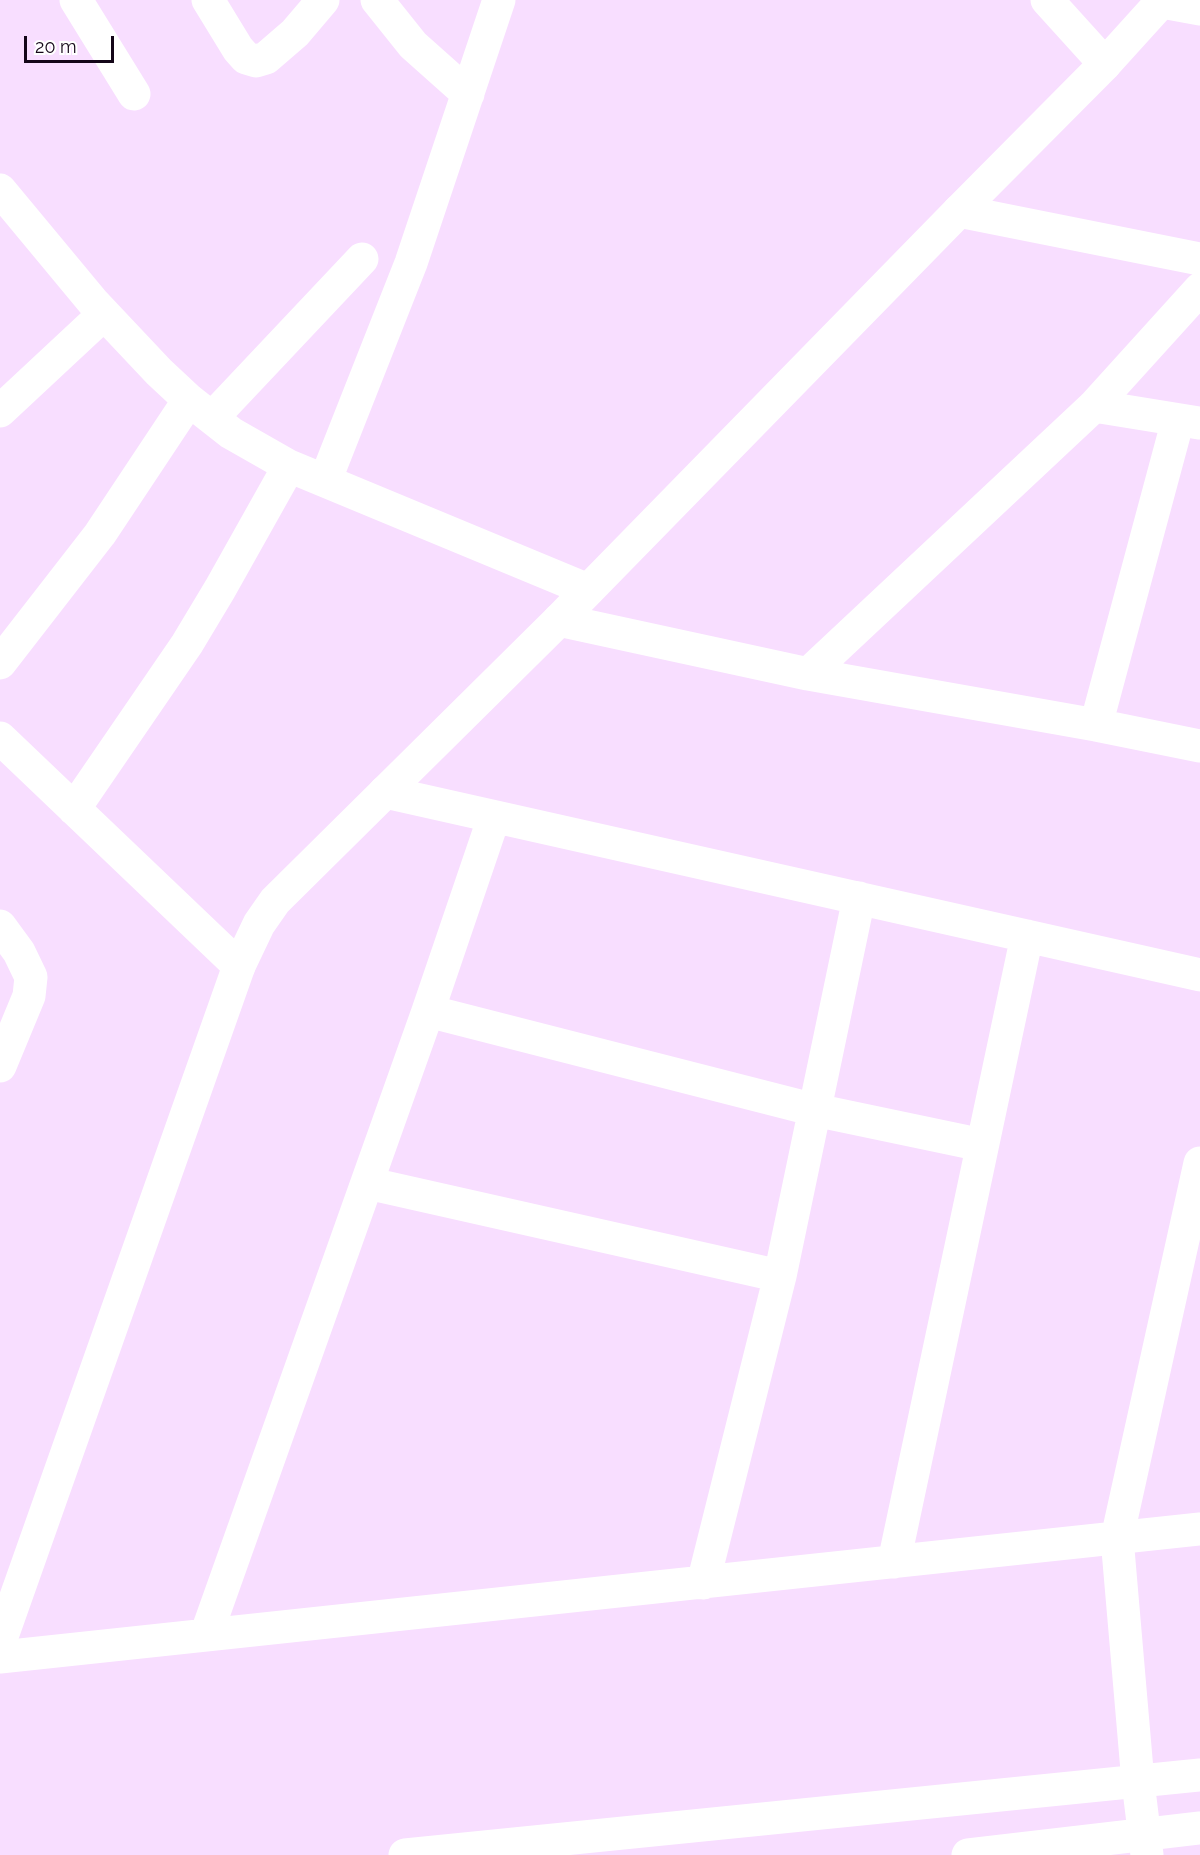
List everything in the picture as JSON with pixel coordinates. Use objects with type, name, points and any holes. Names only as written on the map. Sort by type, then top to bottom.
[{"type":"street","points":[[76,0],[134,94]]},
{"type":"street","points":[[208,0],[237,49],[246,58],[256,61],[266,58],[295,33],[323,0]]},
{"type":"street","points":[[377,0],[413,45],[468,94]]},
{"type":"street","points":[[325,481],[411,263],[499,0]]},
{"type":"street","points":[[1047,0],[1105,64]]},
{"type":"street","points":[[0,1642],[239,966],[259,924],[275,901],[559,620],[958,211],[1105,64],[1162,1],[1200,9]]},
{"type":"street","points":[[5,208],[159,372],[231,433],[289,466],[588,590]]},
{"type":"street","points":[[958,211],[1200,260]]},
{"type":"street","points":[[0,663],[200,409],[362,259]]},
{"type":"street","points":[[808,674],[1094,405],[1200,289]]},
{"type":"street","points":[[0,411],[104,314]]},
{"type":"street","points":[[1094,405],[1189,422],[1096,725]]},
{"type":"street","points":[[74,809],[187,644],[289,466]]},
{"type":"street","points":[[559,620],[808,674],[1096,725],[1200,746]]},
{"type":"street","points":[[0,738],[239,966]]},
{"type":"street","points":[[385,792],[1200,975]]},
{"type":"street","points":[[206,1635],[429,1011],[494,817]]},
{"type":"street","points":[[703,1582],[780,1276],[859,898]]},
{"type":"street","points":[[0,926],[19,952],[31,977],[29,996],[0,1066]]},
{"type":"street","points":[[894,1562],[1027,936]]},
{"type":"street","points":[[429,1011],[815,1110],[982,1145]]},
{"type":"street","points":[[1146,1844],[1138,1782],[1117,1538],[1200,1163]]},
{"type":"street","points":[[366,1183],[780,1276]]},
{"type":"street","points":[[0,1658],[1200,1529]]},
{"type":"street","points":[[405,1855],[1200,1775]]},
{"type":"street","points":[[968,1855],[1146,1844],[1200,1828]]}]
